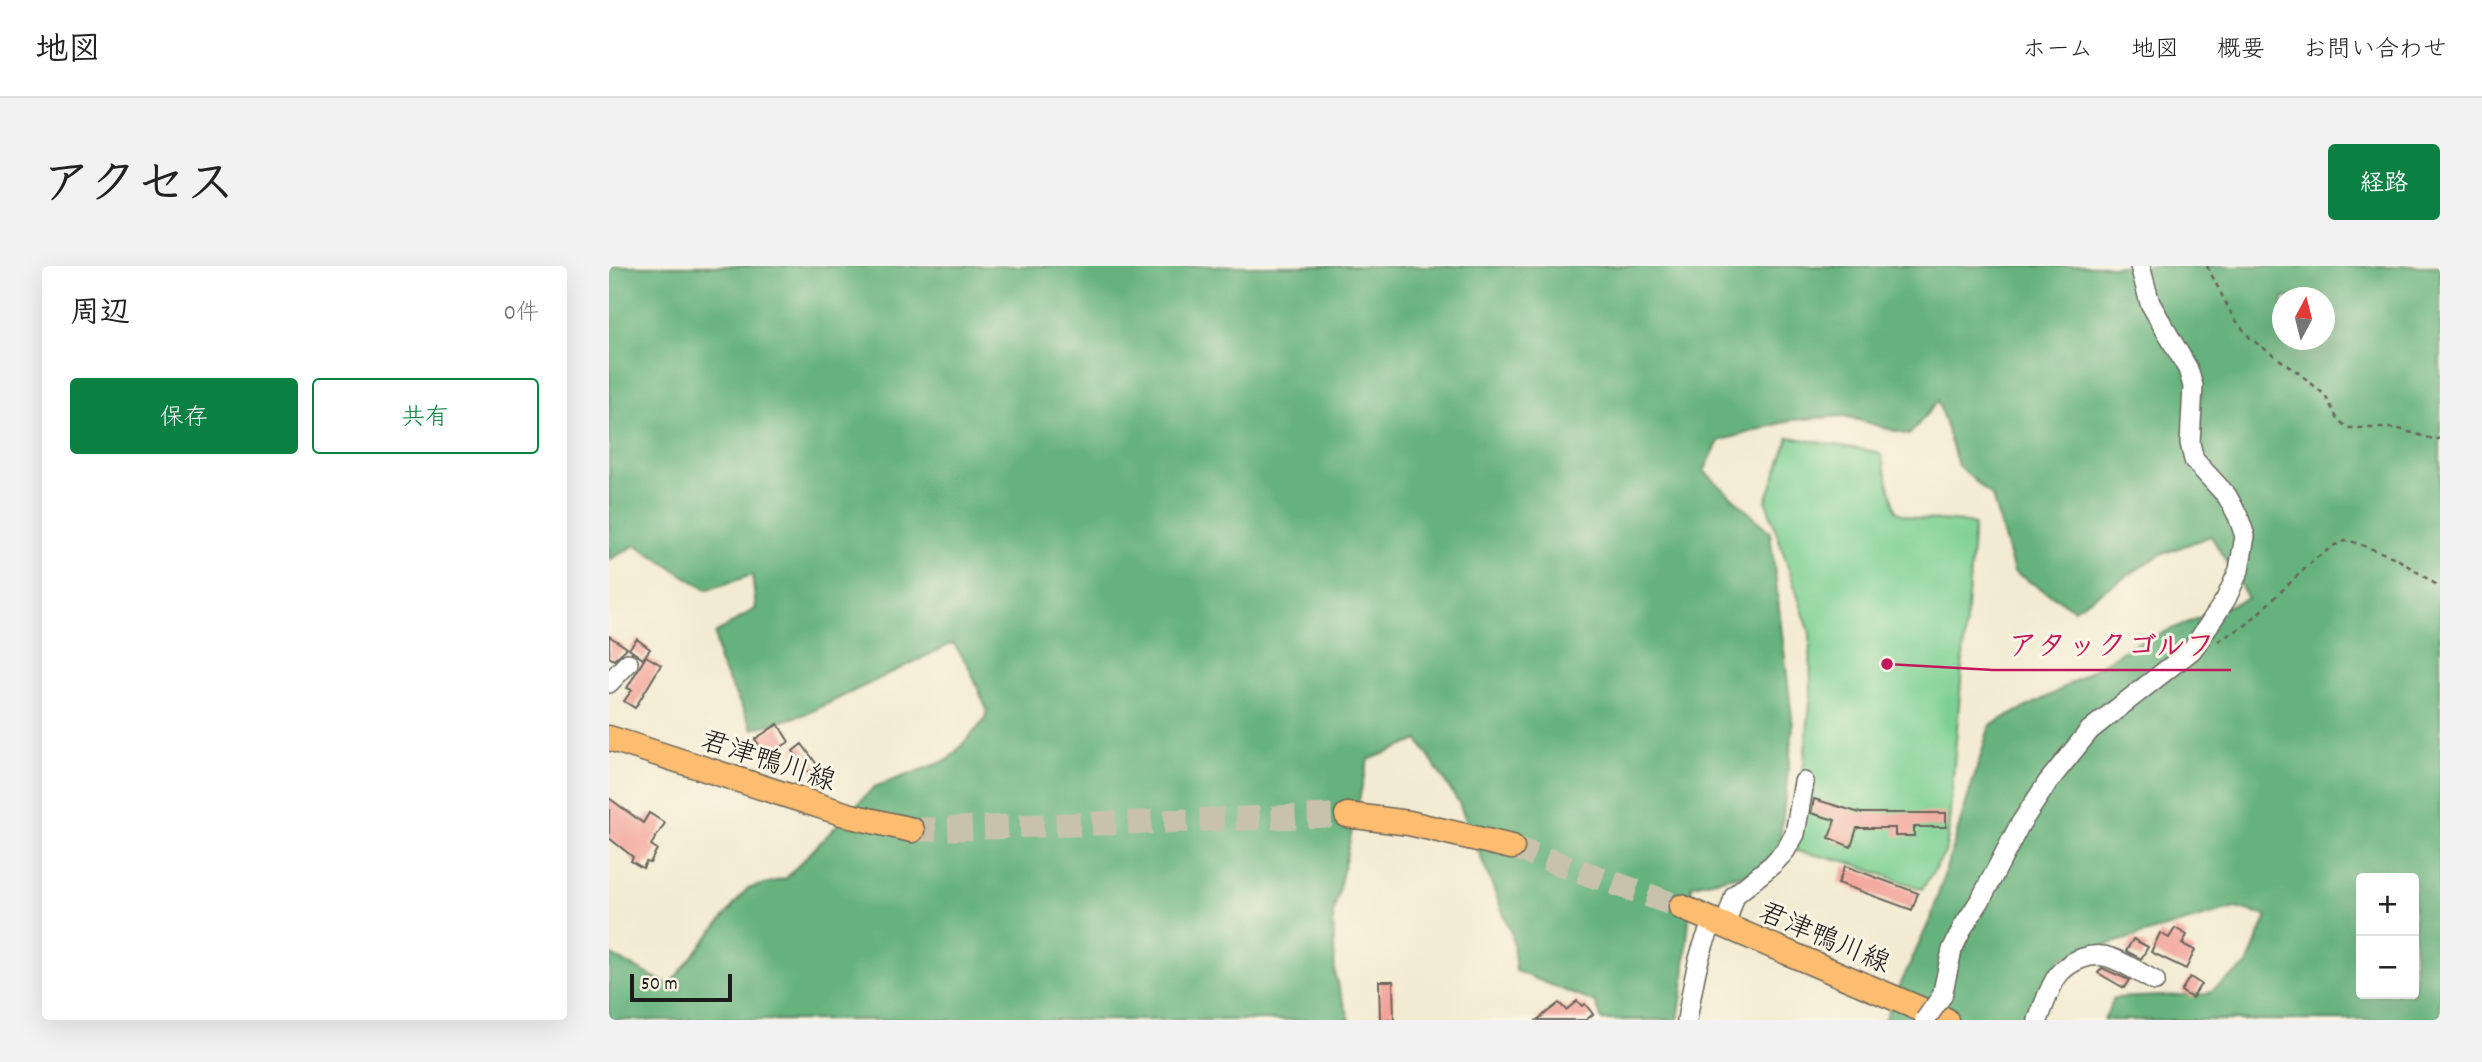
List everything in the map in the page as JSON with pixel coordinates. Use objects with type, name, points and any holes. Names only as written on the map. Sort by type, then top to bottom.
[{"type":"main road","name":"君津鴨川線","points":[[609,738],[826,809],[912,830]]},
{"type":"main road","points":[[1347,815],[1409,823],[1512,848]]},
{"type":"main road","name":"君津鴨川線","points":[[1681,907],[1944,1008]]},
{"type":"street","points":[[1925,1020],[1944,1008],[1952,950],[2018,826],[2048,782],[2090,730],[2192,650],[2225,599],[2239,570],[2245,537],[2227,496],[2195,460],[2190,443],[2193,386],[2188,369],[2150,303],[2140,266]]},
{"type":"street","points":[[609,683],[628,663]]},
{"type":"street","points":[[1687,1020],[1704,939],[1719,923],[1735,895],[1785,851],[1795,834],[1804,782]]},
{"type":"street","points":[[2038,1020],[2057,976],[2073,962],[2086,957],[2097,955],[2112,958],[2155,981]]},
{"type":"path","points":[[2207,266],[2232,317],[2252,340],[2325,395],[2338,420],[2348,428],[2396,428],[2437,440],[2440,438]]},
{"type":"path","points":[[2192,650],[2214,643],[2246,625],[2316,558],[2335,545],[2349,540],[2396,558],[2440,587]]},
{"type":"green space","points":[[609,266],[2440,266],[2440,1020],[2104,1020],[2114,998],[2207,994],[2247,965],[2267,916],[2235,908],[2060,958],[2033,1020],[1884,1020],[1931,918],[1990,725],[2053,694],[2135,644],[2248,598],[2211,536],[2162,554],[2074,609],[2014,572],[1992,496],[1958,466],[1938,401],[1909,435],[1845,416],[1792,420],[1719,441],[1704,471],[1770,532],[1793,726],[1779,851],[1754,872],[1692,885],[1678,1020],[1602,1020],[1596,1003],[1516,971],[1512,935],[1459,803],[1418,740],[1368,760],[1333,915],[1335,976],[1350,1020],[609,1020],[609,954],[669,985],[747,889],[786,878],[874,787],[948,760],[984,721],[987,710],[968,665],[953,643],[806,714],[753,729],[719,662],[715,634],[756,608],[752,575],[707,590],[636,545],[609,560]]},
{"type":"green space","points":[[1789,437],[1877,452],[1881,455],[1896,511],[1915,518],[1974,525],[1948,837],[1945,853],[1922,889],[1845,861],[1796,851],[1796,795],[1803,772],[1811,694],[1810,633],[1766,501]]},
{"type":"building","points":[[609,636],[627,648],[614,660],[609,657]]},
{"type":"building","points":[[637,639],[650,649],[643,659],[629,649]]},
{"type":"building","points":[[646,656],[661,665],[635,708],[624,701],[632,690],[627,688]]},
{"type":"building","points":[[778,724],[789,742],[766,756],[755,739]]},
{"type":"building","points":[[802,744],[818,766],[809,773],[793,751]]},
{"type":"building","points":[[609,798],[643,823],[649,813],[665,823],[651,845],[657,849],[650,863],[646,862],[643,868],[631,861],[633,857],[609,838]]},
{"type":"building","points":[[1814,799],[1860,813],[1946,813],[1946,827],[1914,827],[1914,836],[1895,836],[1895,828],[1857,828],[1851,847],[1829,838],[1835,820],[1811,813]]},
{"type":"building","points":[[1845,866],[1918,893],[1912,910],[1838,883]]},
{"type":"building","points":[[2175,928],[2187,935],[2182,944],[2195,950],[2186,969],[2151,952],[2160,933],[2169,938]]},
{"type":"building","points":[[2133,939],[2148,947],[2141,959],[2126,951]]},
{"type":"building","points":[[2102,968],[2129,980],[2124,988],[2098,973]]},
{"type":"building","points":[[2190,977],[2201,984],[2192,998],[2181,991]]},
{"type":"building","points":[[1379,981],[1393,981],[1394,1020],[1380,1020]]},
{"type":"building","points":[[1577,1001],[1582,1006],[1585,1004],[1593,1014],[1586,1020],[1537,1020],[1559,1003],[1566,1010]]},
{"type":"tunnel","points":[[912,830],[1347,815]]},
{"type":"tunnel","points":[[1512,847],[1681,907]]},
{"type":"place","name":"アタックゴルフ","points":[[1887,664]]}]
